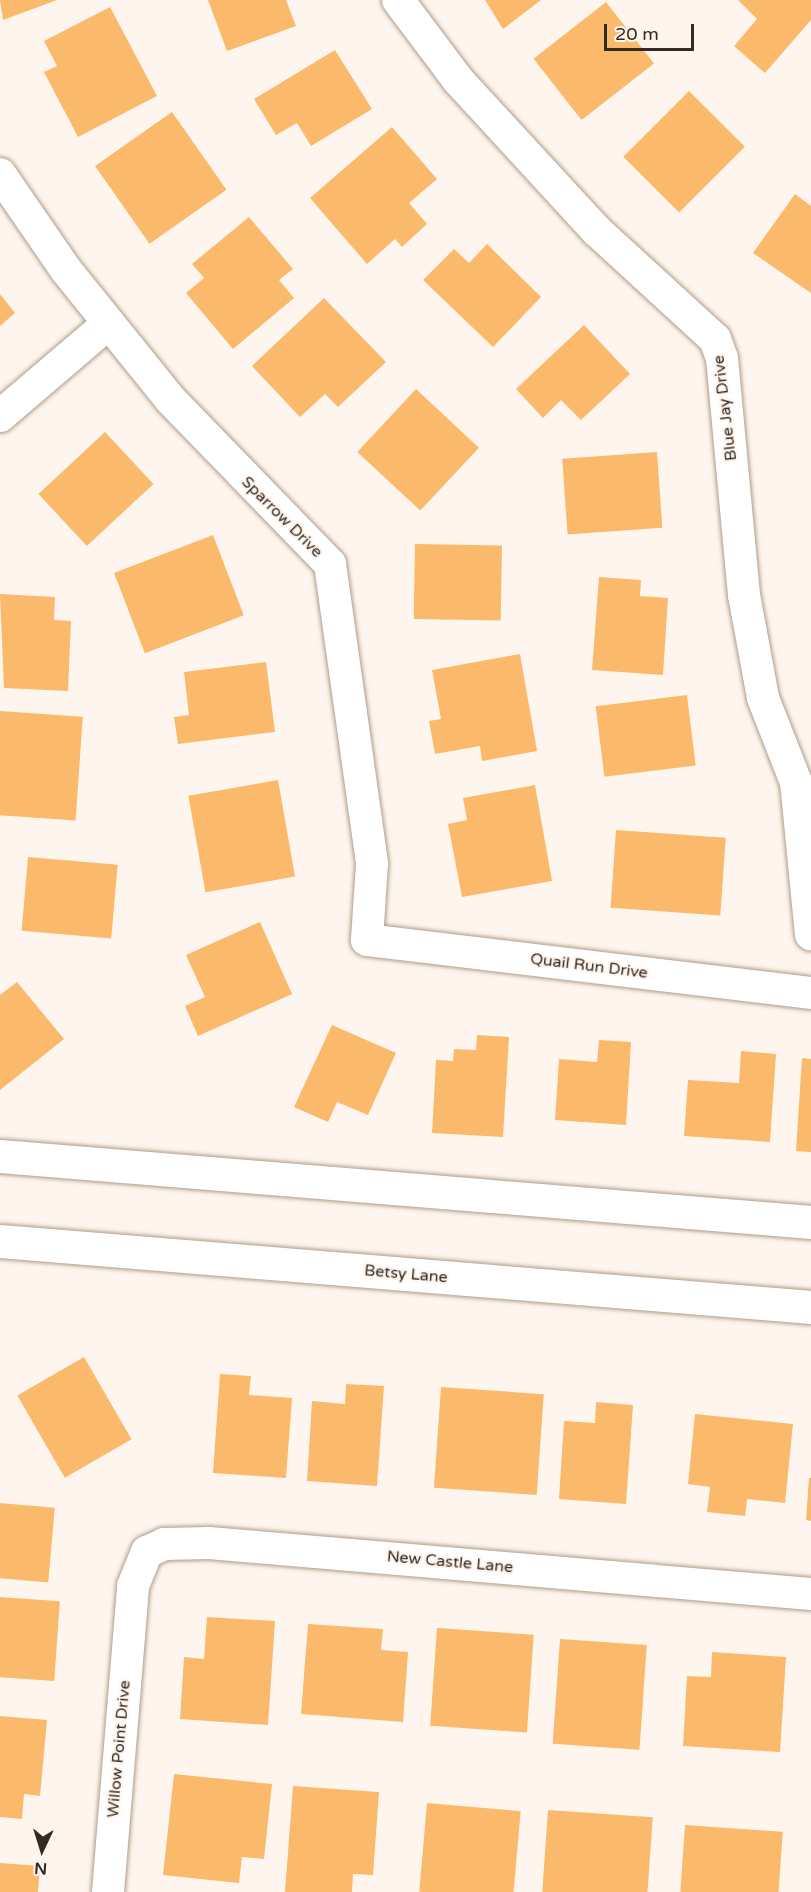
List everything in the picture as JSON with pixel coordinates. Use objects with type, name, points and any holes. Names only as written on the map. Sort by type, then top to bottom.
[{"type":"main road","points":[[0,1156],[811,1222]]},
{"type":"main road","name":"Betsy Lane","points":[[0,1241],[811,1307]]},
{"type":"street","name":"Blue Jay Drive","points":[[398,0],[458,80],[589,222],[714,339],[722,358],[744,595],[763,698],[796,782],[811,933]]},
{"type":"street","name":"Sparrow Drive","points":[[0,174],[109,323],[178,407],[330,564],[372,864],[367,940]]},
{"type":"street","points":[[0,416],[109,323]]},
{"type":"street","name":"Quail Run Drive","points":[[367,940],[811,993]]},
{"type":"street","name":"New Castle Lane","points":[[131,1606],[137,1568],[147,1552],[181,1543],[811,1594]]},
{"type":"street","name":"Willow Point Drive","points":[[108,1892],[131,1606]]},
{"type":"building","points":[[0,0],[57,0],[3,20]]},
{"type":"building","points":[[208,0],[286,0],[296,26],[227,51]]},
{"type":"building","points":[[485,0],[541,0],[503,29]]},
{"type":"building","points":[[738,0],[811,0],[811,20],[765,73],[734,46],[757,19]]},
{"type":"building","points":[[606,2],[654,63],[582,120],[534,59]]},
{"type":"building","points":[[110,7],[157,96],[78,137],[44,72],[57,66],[44,41]]},
{"type":"building","points":[[335,50],[372,109],[311,146],[297,123],[276,135],[254,99]]},
{"type":"building","points":[[689,91],[745,147],[679,213],[623,157]]},
{"type":"building","points":[[172,112],[226,190],[149,244],[95,166]]},
{"type":"building","points":[[392,127],[437,179],[409,203],[427,224],[402,247],[395,239],[367,264],[310,198]]},
{"type":"building","points":[[795,194],[811,206],[811,293],[753,253]]},
{"type":"building","points":[[249,217],[293,269],[279,280],[294,298],[233,349],[186,293],[204,278],[192,264]]},
{"type":"building","points":[[487,244],[541,297],[493,347],[423,280],[454,249],[469,263]]},
{"type":"building","points":[[0,294],[15,313],[0,326]]},
{"type":"building","points":[[324,298],[386,362],[338,407],[325,394],[300,417],[252,366]]},
{"type":"building","points":[[584,325],[630,374],[581,420],[561,400],[543,418],[516,389]]},
{"type":"building","points":[[416,389],[479,448],[420,511],[357,452]]},
{"type":"building","points":[[105,432],[153,484],[87,546],[38,494]]},
{"type":"building","points":[[657,452],[662,528],[568,534],[562,459]]},
{"type":"building","points":[[213,535],[244,615],[145,653],[114,573]]},
{"type":"building","points":[[415,544],[502,546],[501,621],[414,619]]},
{"type":"building","points":[[599,577],[641,580],[640,596],[668,598],[663,675],[592,670]]},
{"type":"building","points":[[0,594],[55,597],[54,620],[71,621],[68,691],[4,688]]},
{"type":"building","points":[[520,654],[537,751],[482,761],[480,746],[435,754],[429,721],[441,719],[432,670]]},
{"type":"building","points":[[266,662],[275,732],[178,744],[174,717],[189,715],[184,672]]},
{"type":"building","points":[[687,695],[696,765],[604,777],[596,706]]},
{"type":"building","points":[[0,711],[83,717],[76,821],[0,815]]},
{"type":"building","points":[[278,780],[295,877],[205,892],[188,796]]},
{"type":"building","points":[[535,785],[552,881],[462,897],[448,824],[467,820],[463,798]]},
{"type":"building","points":[[616,830],[726,838],[720,915],[611,908]]},
{"type":"building","points":[[28,857],[118,865],[111,939],[22,931]]},
{"type":"building","points":[[260,922],[292,994],[198,1036],[185,1006],[205,997],[186,955]]},
{"type":"building","points":[[17,982],[64,1039],[0,1090],[0,995]]},
{"type":"building","points":[[332,1025],[396,1053],[368,1115],[337,1102],[328,1122],[294,1107]]},
{"type":"building","points":[[477,1035],[509,1037],[503,1137],[432,1133],[436,1060],[453,1061],[454,1049],[476,1050]]},
{"type":"building","points":[[599,1040],[631,1042],[626,1125],[555,1120],[559,1059],[597,1062]]},
{"type":"building","points":[[741,1051],[776,1054],[770,1142],[684,1136],[688,1080],[739,1083]]},
{"type":"building","points":[[802,1058],[811,1059],[811,1152],[796,1151]]},
{"type":"building","points":[[84,1357],[132,1439],[65,1478],[17,1396]]},
{"type":"building","points":[[220,1374],[251,1376],[249,1395],[292,1398],[286,1478],[213,1473]]},
{"type":"building","points":[[346,1384],[384,1386],[377,1486],[307,1481],[312,1401],[345,1404]]},
{"type":"building","points":[[441,1387],[544,1394],[537,1495],[434,1488]]},
{"type":"building","points":[[596,1402],[633,1405],[626,1504],[559,1499],[564,1421],[595,1423]]},
{"type":"building","points":[[695,1414],[793,1424],[785,1503],[747,1499],[745,1516],[707,1512],[710,1487],[688,1484]]},
{"type":"building","points":[[809,1478],[811,1478],[811,1521],[806,1520]]},
{"type":"building","points":[[0,1503],[55,1508],[48,1583],[0,1578]]},
{"type":"building","points":[[0,1597],[60,1601],[54,1681],[0,1677]]},
{"type":"building","points":[[207,1617],[275,1621],[268,1725],[180,1719],[184,1657],[204,1659]]},
{"type":"building","points":[[308,1624],[383,1629],[381,1650],[408,1652],[403,1722],[301,1714]]},
{"type":"building","points":[[437,1628],[534,1635],[527,1733],[430,1726]]},
{"type":"building","points":[[560,1639],[647,1645],[639,1750],[553,1744]]},
{"type":"building","points":[[712,1652],[786,1657],[780,1752],[683,1746],[687,1676],[711,1677]]},
{"type":"building","points":[[0,1716],[47,1720],[40,1796],[24,1794],[22,1819],[0,1817]]},
{"type":"building","points":[[174,1774],[272,1784],[264,1859],[242,1857],[239,1883],[163,1875]]},
{"type":"building","points":[[293,1786],[379,1792],[373,1875],[353,1874],[352,1892],[285,1892]]},
{"type":"building","points":[[427,1803],[521,1811],[514,1892],[419,1892]]},
{"type":"building","points":[[548,1810],[653,1817],[648,1892],[542,1892]]},
{"type":"building","points":[[685,1825],[783,1832],[779,1892],[680,1892]]},
{"type":"building","points":[[0,1863],[40,1866],[38,1892],[0,1892]]}]
